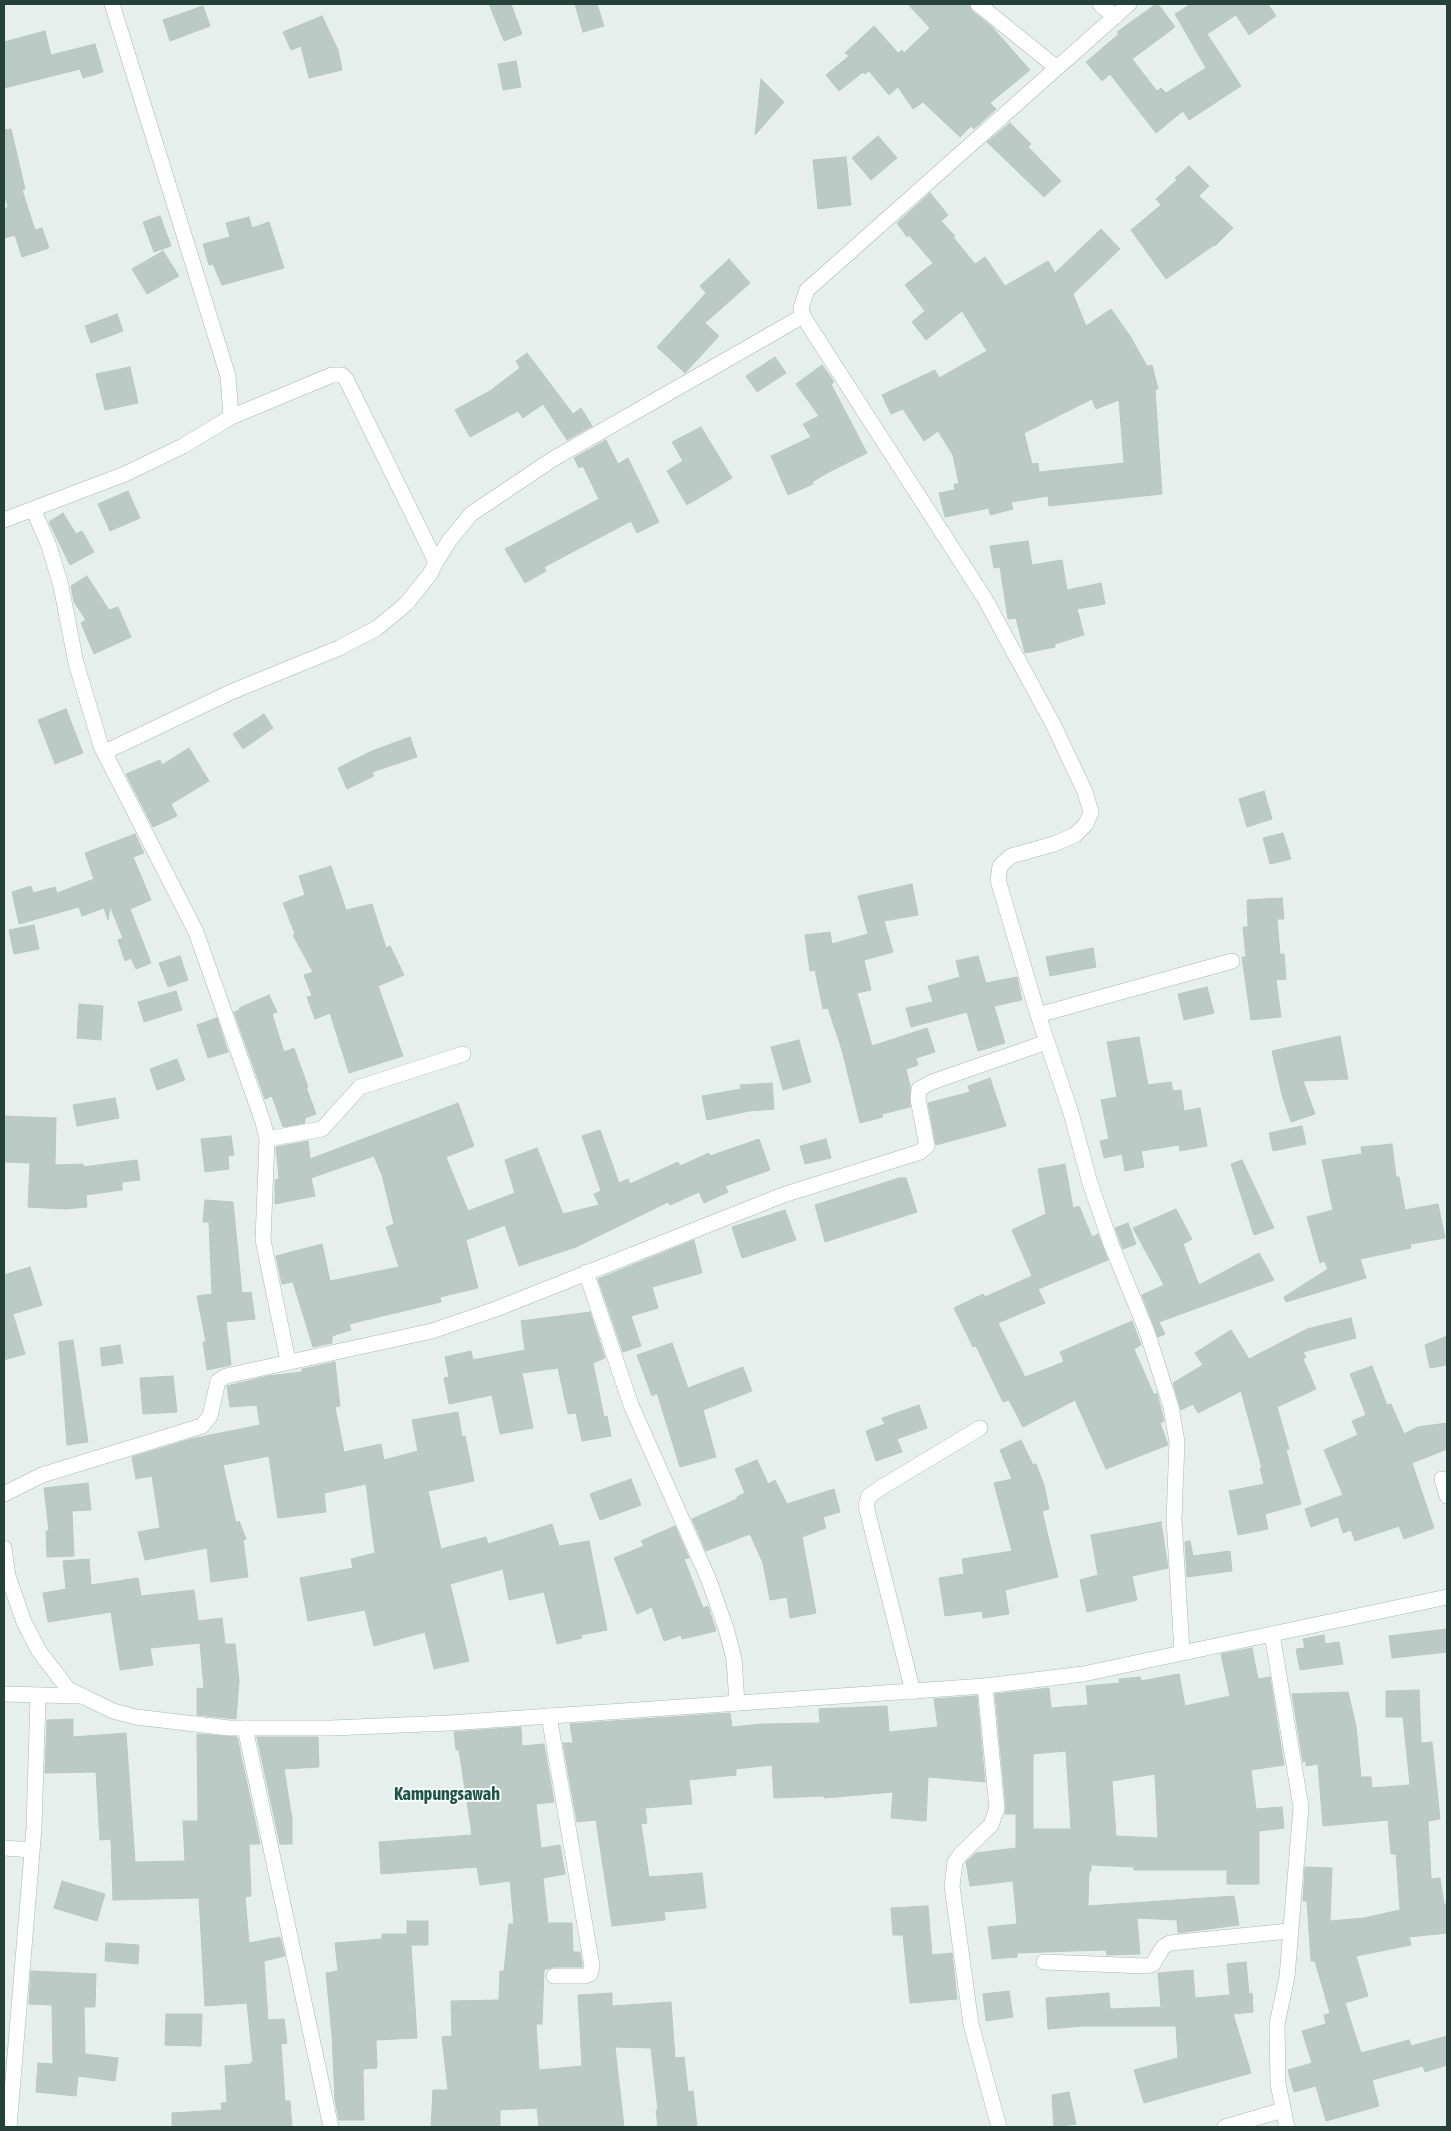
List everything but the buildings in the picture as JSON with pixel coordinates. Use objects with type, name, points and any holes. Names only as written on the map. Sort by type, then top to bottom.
[{"type":"street","points":[[112,4],[228,376],[231,417]]},
{"type":"street","points":[[978,4],[1057,68]]},
{"type":"street","points":[[1100,4],[1115,17]]},
{"type":"street","points":[[1129,4],[807,290],[802,299],[803,316],[985,599],[1053,724],[1085,792],[1091,812],[1086,824],[1075,835],[1054,844],[1011,856],[1000,866],[998,880],[1093,1192],[1111,1244],[1147,1332],[1171,1407],[1177,1442],[1174,1519],[1182,1652]]},
{"type":"street","points":[[104,752],[231,692],[339,648],[377,628],[406,604],[430,574],[449,540],[471,514],[553,459],[803,316]]},
{"type":"street","points":[[4,520],[126,474],[183,446],[231,417],[332,375],[342,375],[346,379],[436,562]]},
{"type":"street","points":[[33,509],[54,562],[76,663],[95,729],[104,752],[196,932],[256,1100],[267,1139],[263,1240],[288,1361]]},
{"type":"street","points":[[1038,1015],[1232,961]]},
{"type":"street","points":[[4,1494],[42,1475],[202,1426],[210,1416],[218,1382],[226,1376],[432,1331],[496,1309],[783,1196],[920,1152],[927,1146],[918,1099],[919,1089],[932,1082],[1047,1042]]},
{"type":"street","points":[[267,1139],[322,1129],[360,1087],[463,1054]]},
{"type":"street","points":[[586,1272],[631,1405],[708,1578],[726,1628],[734,1659],[737,1703]]},
{"type":"street","points":[[913,1692],[866,1506],[870,1496],[882,1487],[980,1428]]},
{"type":"street","points":[[1442,1479],[1447,1496]]},
{"type":"street","points":[[4,1548],[8,1576],[24,1622],[39,1652],[58,1679],[80,1696],[113,1711],[136,1717],[245,1728],[332,1728],[549,1716],[985,1686],[1083,1674],[1447,1597]]},
{"type":"street","points":[[1272,1634],[1301,1807],[1286,1977],[1277,2024],[1278,2084],[1287,2127]]},
{"type":"street","points":[[985,1686],[997,1808],[991,1825],[961,1854],[956,1862],[952,1886],[971,2024],[999,2127]]},
{"type":"street","points":[[4,1694],[80,1696]]},
{"type":"street","points":[[8,2127],[32,1850],[38,1696]]},
{"type":"street","points":[[549,1716],[592,1966],[590,1974],[585,1976],[554,1976]]},
{"type":"street","points":[[245,1728],[331,2127]]},
{"type":"street","points":[[4,1848],[32,1850]]},
{"type":"street","points":[[1044,1962],[1146,1966],[1152,1964],[1163,1947],[1170,1943],[1289,1931]]},
{"type":"street","points":[[1225,2127],[1284,2110]]},
{"type":"district","name":"Kampungsawah","points":[[447,1794]]}]
